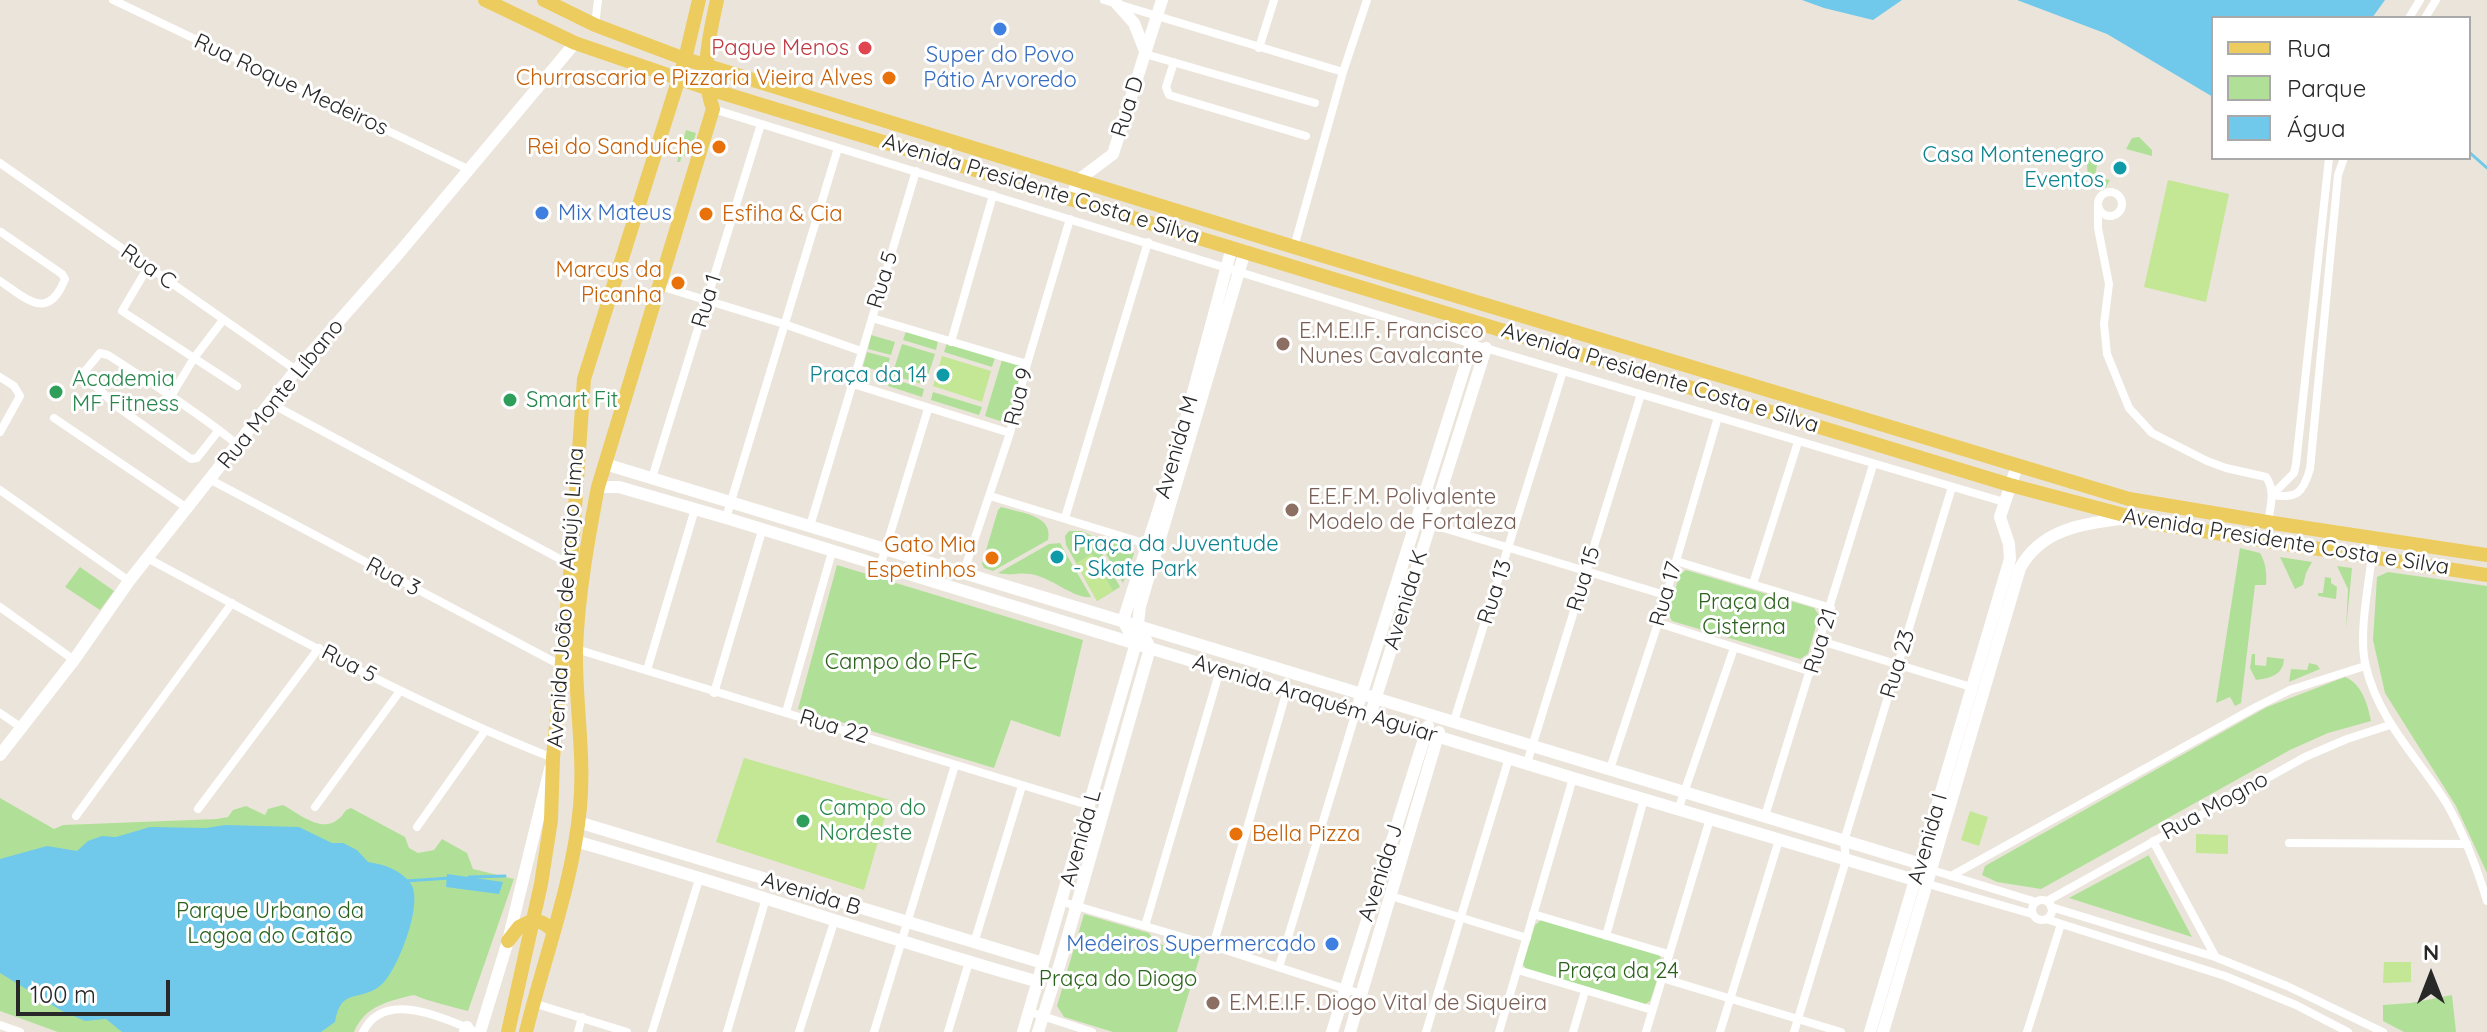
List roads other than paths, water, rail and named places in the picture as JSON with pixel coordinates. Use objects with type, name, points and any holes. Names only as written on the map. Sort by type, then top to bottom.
[{"type":"main road","name":"Avenida Presidente Costa e Silva","points":[[544,0],[595,25],[685,59],[1077,181],[2129,499],[2487,555]]},
{"type":"main road","name":"Avenida João de Araújo Lima","points":[[526,1032],[575,841],[581,793],[572,660],[571,565],[577,443],[584,379],[685,59],[699,0]]},
{"type":"main road","points":[[713,109],[706,88],[710,30],[717,0]]},
{"type":"main road","name":"Avenida Presidente Costa e Silva","points":[[490,1],[575,43],[706,88],[2012,486],[2129,518],[2487,575]]},
{"type":"main road","name":"Avenida João de Araújo Lima","points":[[508,1032],[541,884],[551,820],[553,758],[572,660],[598,487],[713,109]]},
{"type":"main road","points":[[1777,414],[1783,393]]},
{"type":"main road","points":[[541,884],[547,895],[557,896],[563,891]]},
{"type":"main road","points":[[508,941],[519,927],[533,920],[553,930]]},
{"type":"street","name":"Rua Roque Medeiros","points":[[113,0],[470,170]]},
{"type":"street","points":[[595,25],[598,0]]},
{"type":"street","points":[[1104,0],[1343,72]]},
{"type":"street","name":"Rua D","points":[[1077,181],[1113,154],[1162,0]]},
{"type":"street","points":[[1259,48],[1274,0]]},
{"type":"street","points":[[1294,247],[1343,72],[1367,0]]},
{"type":"street","points":[[1117,4],[1139,33],[1145,54],[1315,103]]},
{"type":"street","name":"Rua Monte Líbano","points":[[0,755],[74,660],[129,581],[296,370],[470,170],[575,43]]},
{"type":"street","points":[[1174,62],[1166,87],[1169,95],[1306,136]]},
{"type":"street","points":[[713,109],[1472,344],[2004,502],[2017,466]]},
{"type":"street","name":"Rua 1","points":[[652,478],[761,124]]},
{"type":"street","points":[[726,518],[838,148]]},
{"type":"street","points":[[2272,495],[2294,473],[2296,464],[2329,160]]},
{"type":"street","points":[[2272,495],[2294,495],[2302,490],[2310,469],[2338,175],[2343,160]]},
{"type":"street","name":"Rua C","points":[[0,163],[296,370]]},
{"type":"street","name":"Rua 5","points":[[810,526],[916,171]]},
{"type":"street","points":[[1072,198],[1077,181]]},
{"type":"street","points":[[951,342],[993,195]]},
{"type":"street","points":[[2098,206],[2098,228],[2109,284],[2104,324],[2107,354],[2129,408],[2152,433],[2207,461],[2266,477],[2271,484],[2272,495],[2268,523]]},
{"type":"street","name":"Rua 9","points":[[963,574],[1010,433],[1070,219]]},
{"type":"street","points":[[0,281],[34,304],[43,306],[50,302],[64,282],[64,275],[1,232]]},
{"type":"street","points":[[1065,518],[1148,242]]},
{"type":"street","name":"Avenida M","points":[[1138,624],[1140,606],[1238,249]]},
{"type":"street","points":[[148,267],[122,311],[237,386]]},
{"type":"street","points":[[660,286],[861,351]]},
{"type":"street","points":[[872,318],[1027,364]]},
{"type":"street","points":[[171,396],[194,358],[223,320]]},
{"type":"street","name":"Avenida K","points":[[1370,716],[1472,344]]},
{"type":"street","name":"Avenida K","points":[[1356,712],[1486,348]]},
{"type":"street","points":[[219,430],[197,458],[191,459],[119,408],[87,378],[85,371],[97,355],[108,355],[171,396],[219,430],[238,445]]},
{"type":"street","name":"Rua 13","points":[[1449,720],[1509,548],[1563,371]]},
{"type":"street","points":[[0,377],[14,386],[20,396],[0,432]]},
{"type":"street","points":[[853,384],[1010,433]]},
{"type":"street","name":"Rua 15","points":[[1527,763],[1641,394]]},
{"type":"street","points":[[270,403],[571,565]]},
{"type":"street","points":[[880,567],[928,409]]},
{"type":"street","name":"Rua 17","points":[[1610,769],[1658,623],[1718,417]]},
{"type":"street","points":[[54,418],[187,508]]},
{"type":"street","points":[[1753,584],[1798,442]]},
{"type":"street","name":"Avenida M","points":[[1123,621],[1147,544],[1181,453]]},
{"type":"street","name":"Avenida Araquém Aguiar","points":[[605,464],[963,574],[1138,624],[2036,902]]},
{"type":"street","name":"Rua 21","points":[[1765,816],[1812,672],[1873,465]]},
{"type":"street","name":"Rua 3","points":[[211,480],[572,660]]},
{"type":"street","name":"Avenida Araquém Aguiar","points":[[598,487],[619,487],[726,518],[1678,810],[2032,914]]},
{"type":"street","name":"Rua 23","points":[[1844,841],[1952,487]]},
{"type":"street","points":[[0,490],[129,581]]},
{"type":"street","points":[[990,496],[1147,544]]},
{"type":"street","name":"Avenida I","points":[[1870,1032],[1927,867],[1990,647],[2010,559],[2009,544],[2000,517],[2004,502]]},
{"type":"street","points":[[647,670],[695,509]]},
{"type":"street","name":"Avenida I","points":[[1927,867],[1971,687],[2020,568],[2041,541],[2052,534],[2079,525],[2129,518]]},
{"type":"street","points":[[1423,523],[1665,595]]},
{"type":"street","points":[[714,693],[762,531]]},
{"type":"street","points":[[2374,539],[2363,643],[2365,666],[2390,725],[2446,804],[2467,844],[2487,901]]},
{"type":"street","points":[[786,712],[832,552]]},
{"type":"street","name":"Rua 5","points":[[149,559],[400,691],[485,731],[553,758]]},
{"type":"street","points":[[1676,561],[1831,608]]},
{"type":"street","points":[[1034,613],[1040,597]]},
{"type":"street","points":[[76,816],[232,603]]},
{"type":"street","points":[[0,607],[74,660]]},
{"type":"street","points":[[1123,621],[1136,643]]},
{"type":"street","points":[[1658,623],[1812,672]]},
{"type":"street","points":[[1138,624],[1150,648]]},
{"type":"street","points":[[1821,641],[1971,687]]},
{"type":"street","name":"Avenida L","points":[[1038,1032],[1091,806],[1136,643]]},
{"type":"street","points":[[198,809],[319,648]]},
{"type":"street","name":"Avenida L","points":[[1023,1032],[1043,963],[1069,904],[1150,648]]},
{"type":"street","points":[[1678,810],[1734,648]]},
{"type":"street","name":"Rua 22","points":[[572,660],[647,670],[1091,806]]},
{"type":"street","points":[[1951,876],[2256,707],[2290,690],[2338,672],[2365,666]]},
{"type":"street","points":[[1145,926],[1220,670]]},
{"type":"street","points":[[1213,946],[1287,690]]},
{"type":"street","points":[[315,807],[400,691]]},
{"type":"street","points":[[1279,967],[1356,712]]},
{"type":"street","points":[[0,713],[22,728]]},
{"type":"street","name":"Avenida J","points":[[1350,1032],[1391,896],[1432,734],[1430,715]]},
{"type":"street","name":"Avenida J","points":[[1332,1032],[1432,734],[1449,720]]},
{"type":"street","name":"Rua Mogno","points":[[2049,904],[2153,841],[2305,757],[2390,725]]},
{"type":"street","points":[[417,827],[485,731]]},
{"type":"street","points":[[363,1032],[372,1019],[384,1012],[413,1009],[473,1031],[508,941],[553,758]]},
{"type":"street","points":[[1426,1032],[1509,758]]},
{"type":"street","points":[[874,1032],[955,765]]},
{"type":"street","points":[[1499,1032],[1573,778]]},
{"type":"street","points":[[974,943],[1022,786]]},
{"type":"street","points":[[1606,936],[1644,799]]},
{"type":"street","points":[[1646,1032],[1710,819]]},
{"type":"street","name":"Avenida B","points":[[578,822],[1043,963]]},
{"type":"street","points":[[1720,1032],[1779,840]]},
{"type":"street","name":"Avenida B","points":[[575,841],[700,876],[902,942],[1039,982]]},
{"type":"street","points":[[1794,1032],[1846,860],[1844,841]]},
{"type":"street","points":[[2153,841],[2215,957]]},
{"type":"street","points":[[2289,843],[2467,844]]},
{"type":"street","points":[[652,1032],[700,876]]},
{"type":"street","name":"Avenida I","points":[[1883,1032],[1922,882]]},
{"type":"street","points":[[1391,896],[1527,938]]},
{"type":"street","points":[[729,1032],[766,898]]},
{"type":"street","points":[[2348,1032],[2296,1005],[2225,976],[2039,919],[2032,914],[2032,907],[2036,902],[2049,904],[2215,957],[2287,986],[2383,1032]]},
{"type":"street","points":[[1069,904],[1361,994]]},
{"type":"street","points":[[2046,919],[2051,914],[2049,904]]},
{"type":"street","points":[[1533,914],[1668,954]]},
{"type":"street","points":[[799,1032],[835,919]]},
{"type":"street","points":[[2027,1032],[2061,924]]},
{"type":"street","points":[[948,1032],[969,962]]},
{"type":"street","points":[[1518,970],[1652,1010]]},
{"type":"street","points":[[1662,978],[1841,1032]]},
{"type":"street","points":[[1573,1032],[1585,991]]},
{"type":"street","points":[[533,1003],[627,1032]]},
{"type":"street","points":[[1030,1012],[1092,1032]]},
{"type":"street","points":[[578,1032],[582,1017]]},
{"type":"street","points":[[0,1025],[20,1032]]},
{"type":"water","points":[[1802,0],[1902,0],[1873,20]]},
{"type":"water","points":[[2017,0],[2385,0],[2373,16],[2211,16],[2211,96],[2107,34]]},
{"type":"water","name":"Parque Urbano da Lagoa do Catão","points":[[225,825],[299,827],[332,843],[343,843],[357,850],[368,862],[392,868],[411,884],[414,906],[407,937],[387,979],[372,991],[346,999],[335,1022],[321,1032],[122,1032],[106,1019],[85,1021],[62,1011],[0,973],[0,859],[47,846],[77,851],[88,841],[102,836],[116,837],[150,827],[206,828]]},
{"type":"water","points":[[447,874],[503,882],[499,894],[446,887]]},
{"type":"waterway","points":[[2471,154],[2487,168]]},
{"type":"waterway","points":[[469,877],[505,876]]},
{"type":"waterway","points":[[405,881],[450,878]]},
{"type":"place","name":"Super do Povo Pátio Arvoredo","points":[[1000,29]]},
{"type":"place","name":"Pague Menos","points":[[865,48]]},
{"type":"place","name":"Churrascaria e Pizzaria Vieira Alves","points":[[889,78]]},
{"type":"place","name":"Rei do Sanduíche","points":[[719,147]]},
{"type":"place","name":"Casa Montenegro Eventos","points":[[2120,168]]},
{"type":"place","name":"Mix Mateus","points":[[542,213]]},
{"type":"place","name":"Esfiha & Cia","points":[[706,214]]},
{"type":"place","name":"Marcus da Picanha","points":[[678,283]]},
{"type":"place","name":"E.M.E.I.F. Francisco Nunes Cavalcante","points":[[1283,344]]},
{"type":"place","name":"Praça da 14","points":[[943,375]]},
{"type":"place","name":"Academia MF Fitness","points":[[56,392]]},
{"type":"place","name":"Smart Fit","points":[[510,400]]},
{"type":"place","name":"E.E.F.M. Polivalente Modelo de Fortaleza","points":[[1292,510]]},
{"type":"place","name":"Praça da Juventude - Skate Park","points":[[1057,557]]},
{"type":"place","name":"Gato Mia Espetinhos","points":[[992,558]]},
{"type":"place","name":"Campo do Nordeste","points":[[803,821]]},
{"type":"place","name":"Bella Pizza","points":[[1236,834]]},
{"type":"place","name":"Medeiros Supermercado","points":[[1332,944]]},
{"type":"place","name":"E.M.E.I.F. Diogo Vital de Siqueira","points":[[1213,1003]]},
{"type":"park label","name":"Praça da Cisterna","points":[[1744,614]]},
{"type":"park label","name":"Campo do PFC","points":[[901,662]]},
{"type":"park label","name":"Praça da 24","points":[[1618,971]]},
{"type":"park label","name":"Praça do Diogo","points":[[1118,979]]}]
